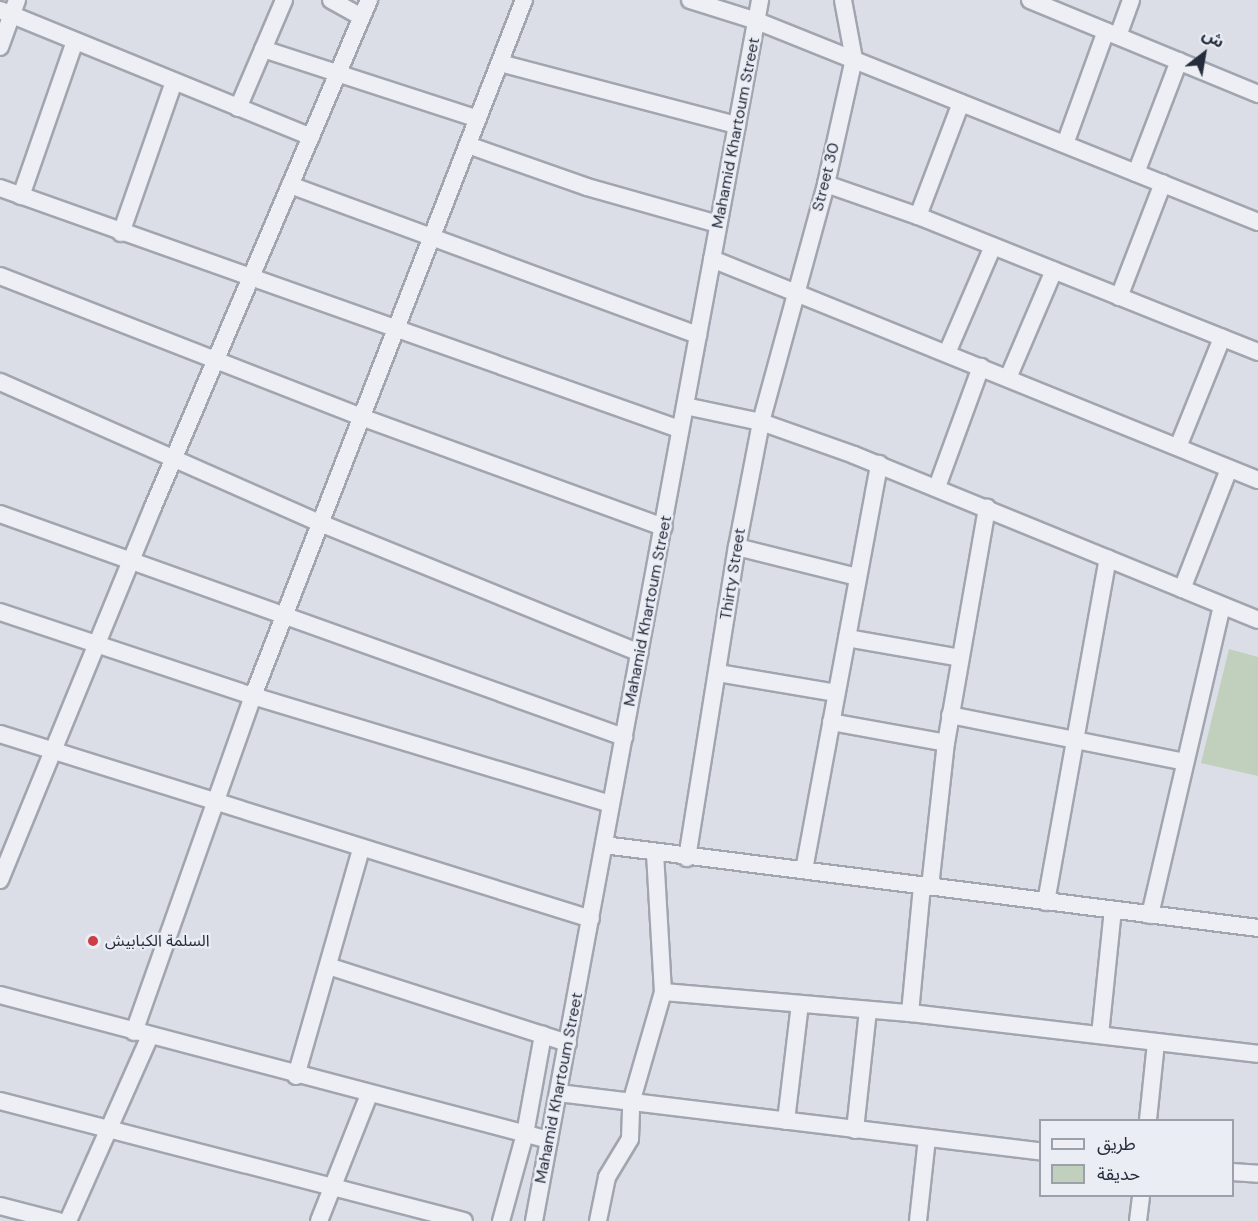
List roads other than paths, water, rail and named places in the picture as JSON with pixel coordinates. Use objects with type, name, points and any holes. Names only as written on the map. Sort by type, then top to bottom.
[{"type":"street","points":[[238,108],[284,0]]},
{"type":"street","points":[[331,0],[362,17]]},
{"type":"street","points":[[0,880],[174,458],[369,0]]},
{"type":"street","points":[[68,1221],[108,1130],[142,1034],[215,804],[254,696],[395,326],[524,0]]},
{"type":"street","points":[[690,0],[757,21],[1258,222]]},
{"type":"street","name":"Mahamid Khartoum Street","points":[[534,1221],[760,0]]},
{"type":"street","points":[[843,0],[854,59]]},
{"type":"street","points":[[1030,0],[1258,94]]},
{"type":"street","points":[[1065,144],[1112,33],[1131,0]]},
{"type":"street","points":[[0,47],[10,8],[75,41],[311,137]]},
{"type":"street","points":[[21,196],[75,41]]},
{"type":"street","points":[[263,49],[478,120]]},
{"type":"street","name":"Street 30","points":[[794,293],[826,184],[854,59]]},
{"type":"street","points":[[1136,173],[1179,61]]},
{"type":"street","points":[[500,63],[737,125]]},
{"type":"street","points":[[121,233],[174,82]]},
{"type":"street","points":[[918,216],[962,103]]},
{"type":"street","points":[[468,146],[587,187],[718,224]]},
{"type":"street","points":[[1119,297],[1163,183]]},
{"type":"street","points":[[826,184],[918,216],[1258,352]]},
{"type":"street","points":[[290,185],[698,335]]},
{"type":"street","points":[[0,188],[121,233],[395,326],[679,429]]},
{"type":"street","points":[[947,353],[993,246]]},
{"type":"street","points":[[712,259],[1258,480]]},
{"type":"street","points":[[1008,378],[1054,270]]},
{"type":"street","points":[[0,276],[361,417],[664,527]]},
{"type":"street","name":"Thirty Street","points":[[687,858],[737,546],[761,422],[794,293]]},
{"type":"street","points":[[1178,447],[1222,338]]},
{"type":"street","points":[[937,487],[981,367]]},
{"type":"street","points":[[0,382],[320,523],[640,653]]},
{"type":"street","points":[[685,406],[761,422],[879,464],[1258,620]]},
{"type":"street","points":[[804,870],[879,464]]},
{"type":"street","points":[[1182,590],[1229,469]]},
{"type":"street","points":[[909,1013],[945,742],[987,508]]},
{"type":"street","points":[[0,514],[131,563],[624,737]]},
{"type":"street","points":[[737,546],[857,577]]},
{"type":"street","points":[[1046,902],[1108,559]]},
{"type":"street","points":[[1150,915],[1222,606]]},
{"type":"street","points":[[0,612],[254,696],[611,804]]},
{"type":"street","points":[[847,638],[960,658]]},
{"type":"street","points":[[718,674],[836,693]]},
{"type":"street","points":[[950,715],[1185,762]]},
{"type":"street","points":[[831,722],[945,742]]},
{"type":"street","points":[[0,734],[215,804],[591,919]]},
{"type":"street","points":[[604,846],[1258,928]]},
{"type":"street","points":[[296,1076],[361,849]]},
{"type":"street","points":[[599,1221],[608,1177],[630,1139],[632,1102],[663,992],[655,852]]},
{"type":"street","points":[[1100,1035],[1113,910]]},
{"type":"street","points":[[328,966],[568,1043]]},
{"type":"street","points":[[663,992],[909,1013],[1258,1054]]},
{"type":"street","points":[[0,994],[296,1076],[549,1140]]},
{"type":"street","points":[[786,1121],[800,1004]]},
{"type":"street","points":[[855,1130],[868,1011]]},
{"type":"street","points":[[501,1221],[525,1134],[543,1035]]},
{"type":"street","points":[[1149,1119],[1156,1042]]},
{"type":"street","points":[[558,1094],[1039,1150]]},
{"type":"street","points":[[319,1221],[369,1095]]},
{"type":"street","points":[[0,1101],[332,1189],[464,1221]]},
{"type":"street","points":[[918,1221],[927,1138]]},
{"type":"street","points":[[1234,1172],[1258,1174]]},
{"type":"street","points":[[1138,1221],[1141,1197]]},
{"type":"street","points":[[0,1206],[58,1221]]},
{"type":"place","name":"السلمة الكبابيش","points":[[93,941]]}]
